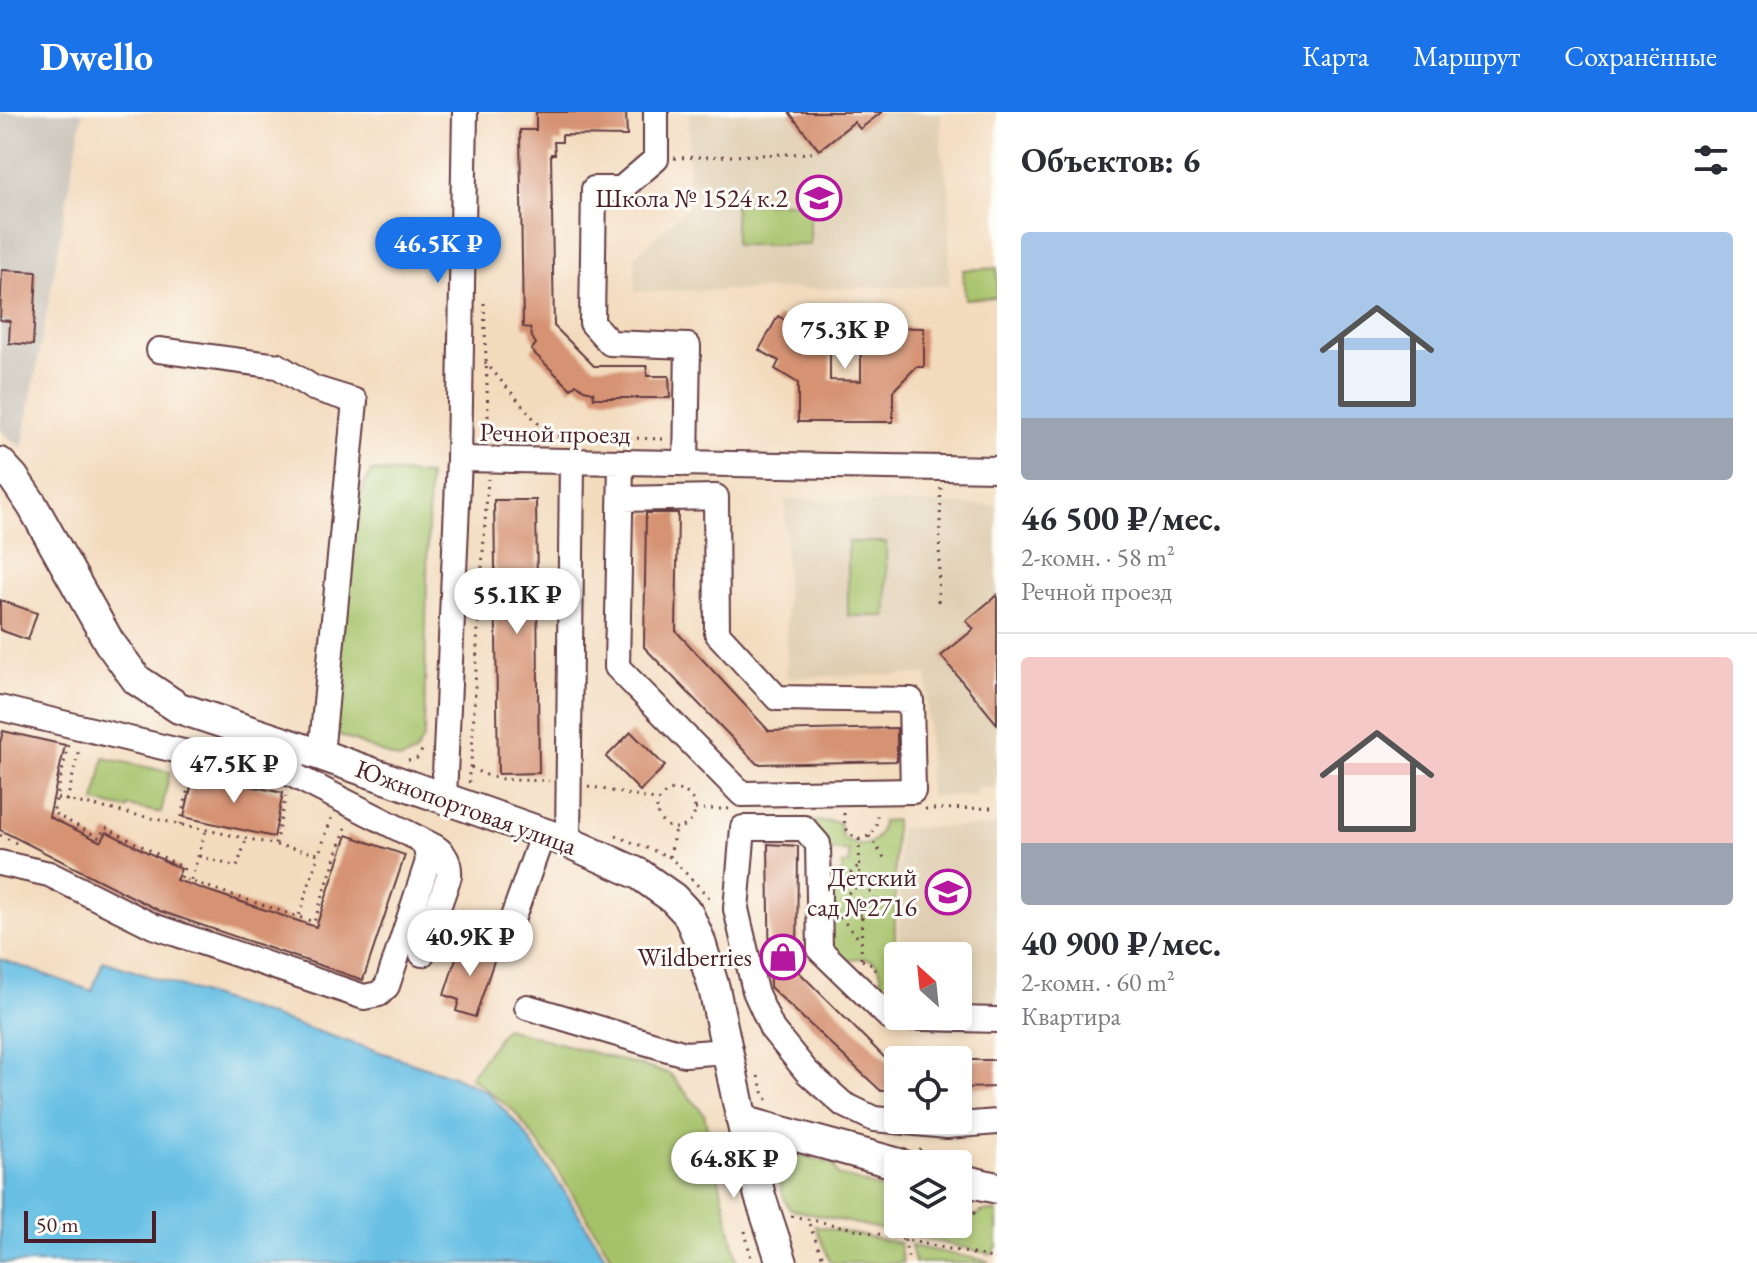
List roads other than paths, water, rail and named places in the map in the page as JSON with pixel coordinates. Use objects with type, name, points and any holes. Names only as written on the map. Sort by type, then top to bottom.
[{"type":"main road","name":"Южнопортовая улица","points":[[0,463],[32,505],[109,642],[137,680],[161,697],[179,708],[303,757],[444,797],[555,837],[639,874],[673,898],[688,914],[714,988],[760,1196],[782,1263]]},
{"type":"main road","points":[[742,1121],[884,1160]]},
{"type":"main road","points":[[972,1182],[997,1188]]},
{"type":"street","name":"Речной проезд","points":[[465,112],[459,459],[489,448],[572,461],[621,463],[686,452],[941,469],[997,469]]},
{"type":"street","points":[[656,112],[656,159],[621,189],[594,189],[592,323],[610,343],[688,346],[686,452]]},
{"type":"street","points":[[159,350],[278,366],[313,388],[355,401],[303,757],[293,775],[441,851],[449,870],[422,954]]},
{"type":"street","points":[[444,797],[459,459]]},
{"type":"street","points":[[512,920],[555,837],[572,461]]},
{"type":"street","points":[[621,463],[617,667],[742,794],[913,791],[911,700],[777,698],[717,633],[716,497],[621,499]]},
{"type":"street","points":[[0,708],[76,734],[275,774],[283,773],[303,757]]},
{"type":"street","points":[[997,1020],[889,1017],[820,950],[818,844],[804,828],[743,828],[736,909],[755,991],[772,1029],[807,1072],[843,1104],[874,1119],[947,1126],[997,1122]]},
{"type":"street","points":[[0,863],[49,874],[153,926],[364,997],[379,994],[387,986],[428,861],[426,847],[421,841]]},
{"type":"street","points":[[527,1007],[685,1054],[727,1051]]},
{"type":"street","points":[[760,1196],[774,1263]]},
{"type":"water","points":[[0,959],[92,991],[103,961],[453,1076],[487,1092],[521,1128],[609,1263],[0,1263]]},
{"type":"place","name":"Школа № 1524 к.2","points":[[819,198]]},
{"type":"place","name":"Детский сад №2716","points":[[948,892]]},
{"type":"place","name":"Wildberries","points":[[783,957]]}]
